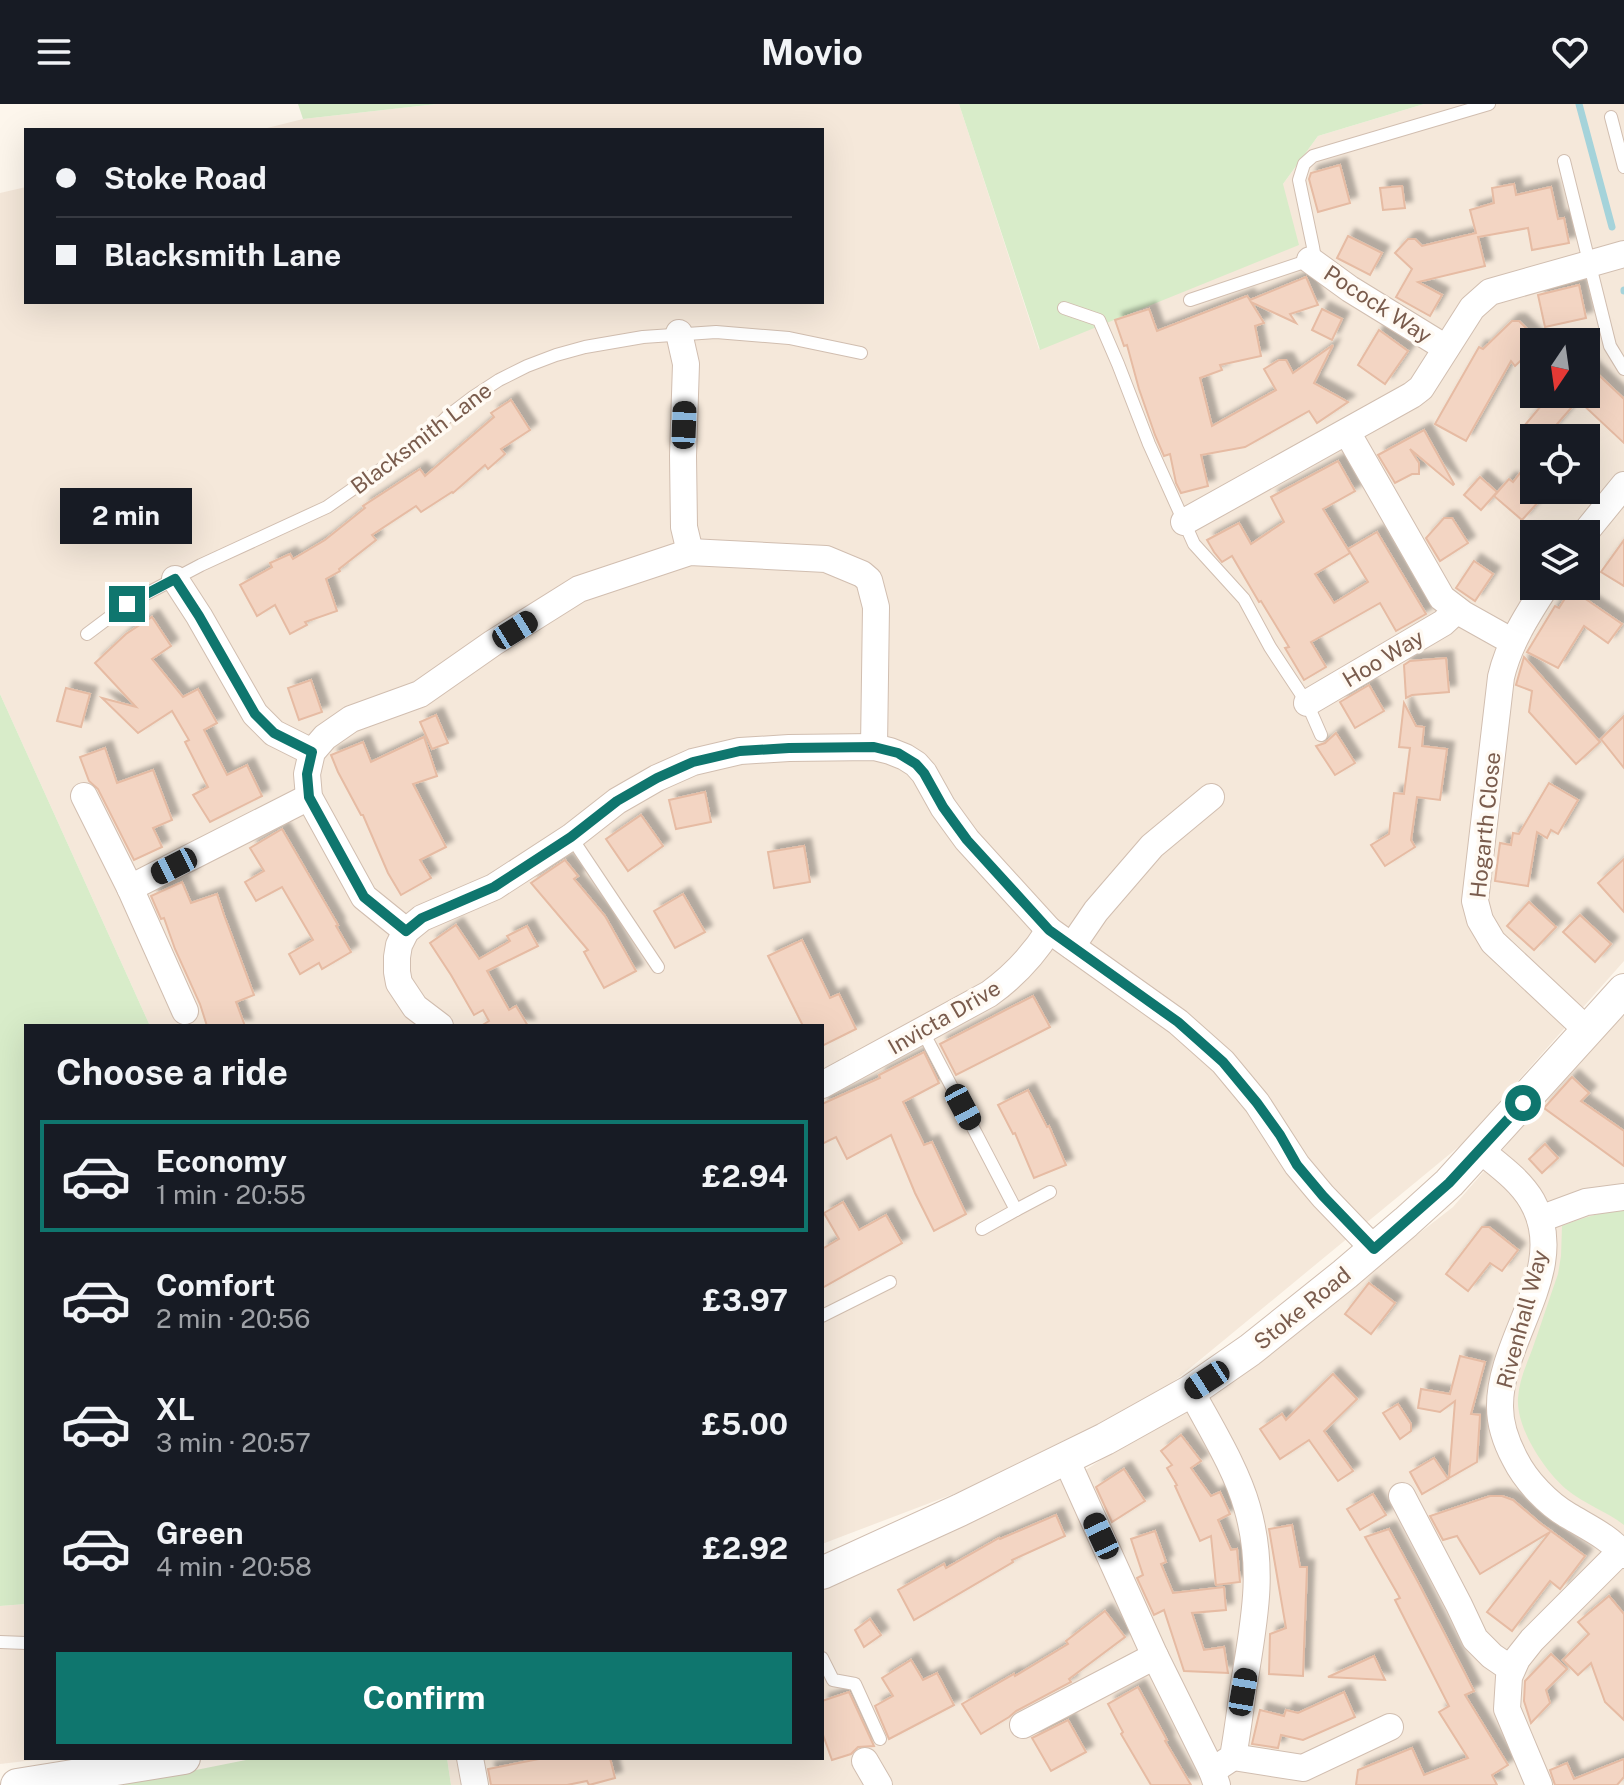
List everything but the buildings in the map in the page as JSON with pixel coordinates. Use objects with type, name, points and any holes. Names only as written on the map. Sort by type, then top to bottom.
[{"type":"street","points":[[1184,522],[1417,391],[1477,301],[1490,292],[1624,254]]},
{"type":"street","name":"Pocock Way","points":[[1310,260],[1350,289],[1446,348]]},
{"type":"street","points":[[679,333],[686,364],[684,527],[690,552]]},
{"type":"street","points":[[1347,432],[1442,598],[1513,642]]},
{"type":"street","points":[[1595,520],[1624,485]]},
{"type":"street","points":[[406,931],[364,897],[309,797],[307,774],[312,752],[325,737],[351,719],[420,694],[579,589],[690,552],[826,559],[848,567],[869,580],[876,607],[874,747]]},
{"type":"street","points":[[175,579],[255,714],[274,733],[312,752]]},
{"type":"street","name":"Hogarth Close","points":[[1537,600],[1513,642],[1505,663],[1476,905],[1483,926],[1493,942],[1588,1031]]},
{"type":"street","name":"Hoo Way","points":[[1307,703],[1443,623],[1457,610]]},
{"type":"street","points":[[437,1024],[415,1007],[399,983],[399,945],[406,931],[422,918],[494,887],[571,837],[617,801],[693,762],[740,751],[874,747],[898,753],[916,764],[967,840],[1049,930],[1178,1022],[1223,1062],[1280,1135],[1297,1165],[1374,1249]]},
{"type":"street","points":[[84,796],[130,888],[185,1011]]},
{"type":"street","points":[[130,888],[309,797]]},
{"type":"street","points":[[1072,946],[1096,911],[1152,846],[1211,797]]},
{"type":"street","name":"Invicta Drive","points":[[824,1084],[971,1005],[1008,981],[1049,930]]},
{"type":"street","name":"Stoke Road","points":[[824,1572],[1066,1459],[1191,1391],[1250,1350],[1426,1205],[1480,1150],[1624,990]]},
{"type":"street","name":"Rivenhall Way","points":[[1480,1150],[1522,1187],[1532,1201],[1540,1219],[1545,1246],[1535,1289],[1504,1377],[1500,1409],[1503,1427],[1516,1461],[1538,1490],[1568,1516],[1602,1534],[1622,1553]]},
{"type":"street","points":[[1540,1219],[1586,1202],[1624,1197]]},
{"type":"street","points":[[1191,1391],[1247,1506],[1257,1572],[1257,1597],[1221,1771]]},
{"type":"street","points":[[1066,1459],[1155,1656],[1221,1771]]},
{"type":"street","points":[[1402,1496],[1475,1639],[1511,1669]]},
{"type":"street","points":[[1539,1785],[1507,1709],[1511,1669],[1532,1640],[1622,1553]]},
{"type":"street","points":[[1023,1725],[1155,1656]]},
{"type":"street","points":[[1221,1771],[1303,1768],[1390,1727]]},
{"type":"street","points":[[17,1785],[54,1774],[168,1760]]},
{"type":"street","points":[[470,1760],[475,1785]]},
{"type":"street","points":[[865,1761],[879,1785]]},
{"type":"lane","points":[[1190,300],[1310,260],[1314,253],[1299,180],[1300,172],[1313,156],[1489,104]]},
{"type":"lane","points":[[1611,117],[1624,167]]},
{"type":"lane","points":[[1564,161],[1610,346],[1624,369]]},
{"type":"lane","points":[[1064,308],[1099,320],[1194,544],[1244,599],[1270,647],[1307,703],[1321,735]]},
{"type":"lane","name":"Blacksmith Lane","points":[[87,634],[127,604],[327,507],[426,438],[473,397],[499,380],[556,355],[585,347],[679,333],[789,338],[861,353]]},
{"type":"lane","points":[[571,837],[658,967]]},
{"type":"lane","points":[[922,1030],[1016,1210]]},
{"type":"lane","points":[[982,1229],[1050,1192]]},
{"type":"lane","points":[[824,1315],[890,1282]]},
{"type":"lane","points":[[0,1642],[24,1643]]},
{"type":"lane","points":[[824,1662],[833,1680],[855,1684],[880,1739]]},
{"type":"shaded area","points":[[437,104],[959,104],[1039,349],[1283,184],[1318,136],[1424,104],[1624,104],[1624,961],[1462,1144],[1167,1387],[1014,1471],[824,1543],[824,1024],[149,1024],[0,694],[0,193],[24,187],[24,304],[824,304],[824,128],[267,128],[303,119]]},
{"type":"shaded area","points":[[1624,1009],[1624,1785],[451,1785],[447,1760],[824,1760],[824,1571],[1087,1469],[1274,1346],[1453,1207]]},
{"type":"shaded area","points":[[24,1604],[24,1760],[35,1760],[0,1764],[0,1606]]},
{"type":"green space","points":[[298,104],[437,104],[303,119]]},
{"type":"green space","points":[[959,104],[1424,104],[1318,136],[1283,184],[1299,245],[1040,350]]},
{"type":"green space","points":[[0,694],[149,1024],[24,1024],[24,1604],[0,1606]]},
{"type":"green space","points":[[1624,1210],[1624,1525],[1573,1494],[1549,1471],[1527,1435],[1518,1398],[1523,1374],[1558,1274],[1562,1226],[1600,1213]]},
{"type":"green space","points":[[246,1760],[447,1760],[451,1785],[121,1785]]},
{"type":"waterway","points":[[1579,104],[1612,227]]},
{"type":"route","points":[[127,604],[175,579],[255,714],[274,733],[312,752],[307,774],[309,797],[364,897],[406,931],[422,918],[494,887],[571,837],[617,801],[693,762],[740,751],[874,747],[898,753],[916,764],[967,840],[1049,930],[1178,1022],[1223,1062],[1280,1135],[1297,1165],[1374,1249],[1449,1183],[1523,1103]]}]
